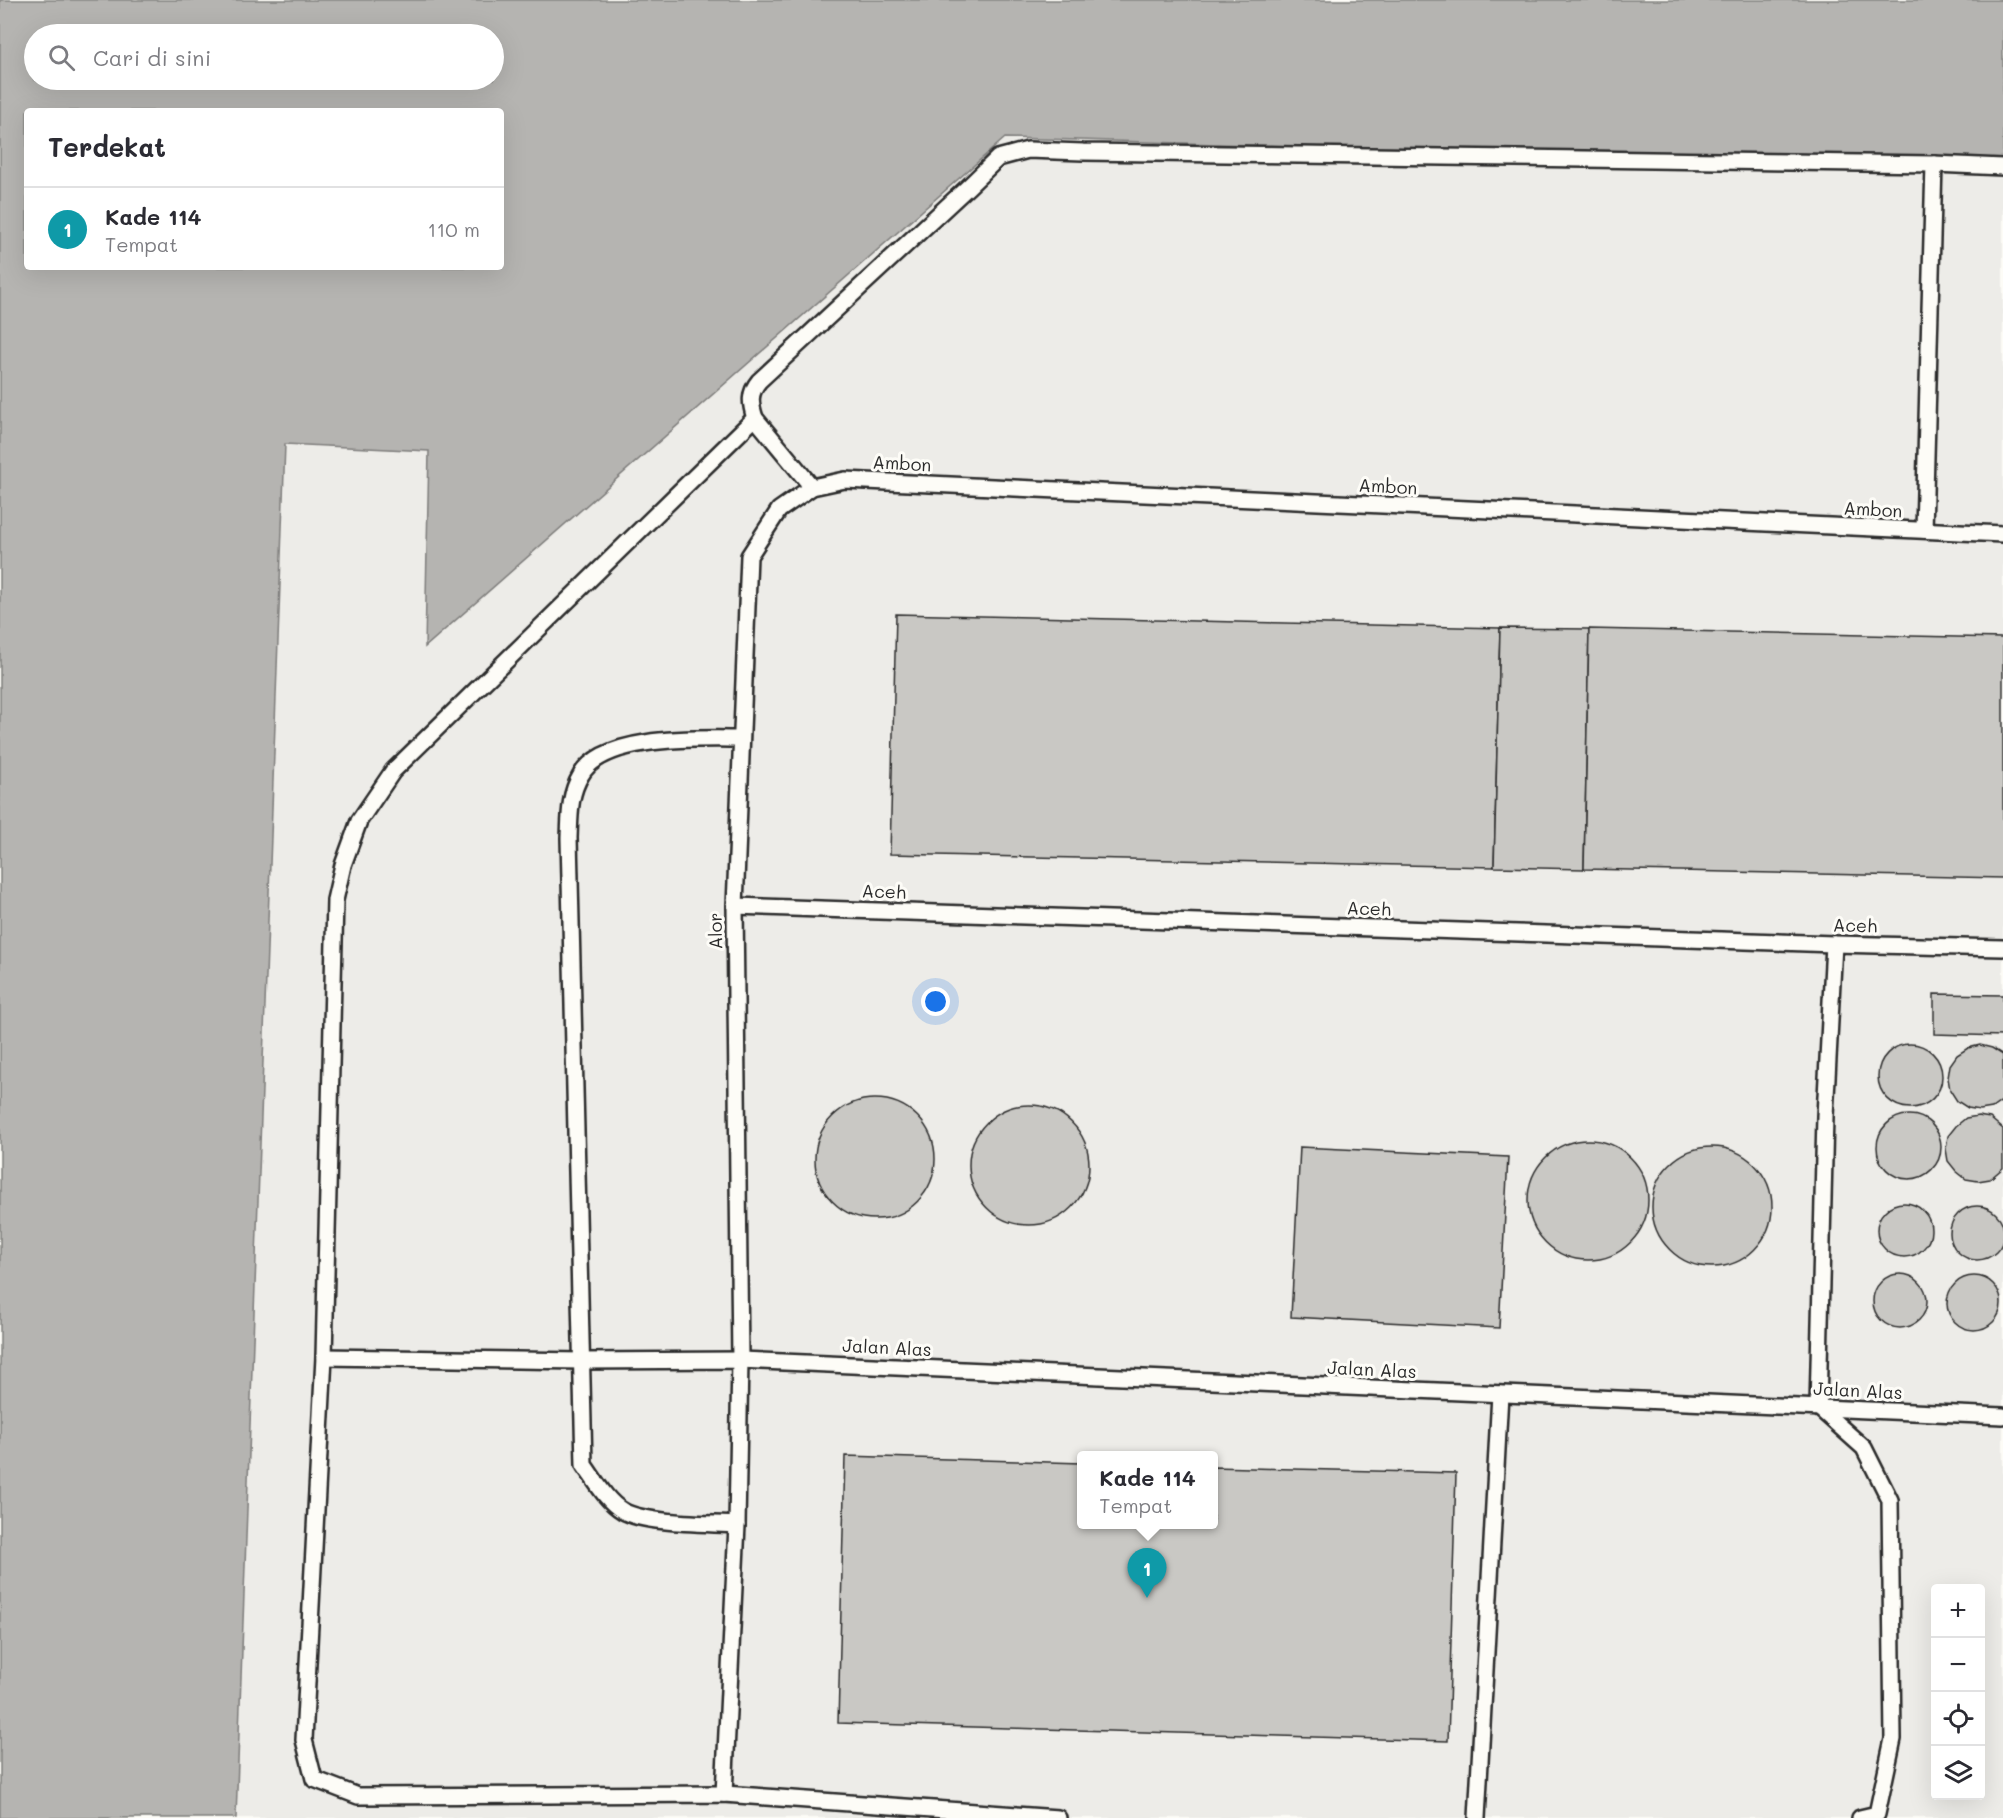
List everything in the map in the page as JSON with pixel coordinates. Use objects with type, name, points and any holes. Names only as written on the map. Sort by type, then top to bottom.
[{"type":"lane","points":[[812,487],[755,418],[751,406],[751,390],[998,158],[1028,150],[2003,167]]},
{"type":"lane","points":[[1924,530],[1934,164]]},
{"type":"lane","points":[[755,418],[393,771],[359,821],[343,865],[335,900],[324,1357],[304,1740],[314,1779],[358,1796],[724,1794],[1058,1818]]},
{"type":"lane","name":"Ambon","points":[[779,510],[812,487],[844,480],[2003,534]]},
{"type":"lane","name":"Alor","points":[[724,1794],[737,1525],[740,1360],[735,906],[741,739],[749,556],[779,510]]},
{"type":"lane","points":[[737,1525],[647,1519],[622,1511],[603,1492],[584,1465],[569,838],[570,799],[581,774],[597,758],[628,747],[665,739],[741,739]]},
{"type":"lane","name":"Aceh","points":[[735,906],[2003,948]]},
{"type":"lane","points":[[1834,944],[1825,1116],[1818,1407],[1864,1448],[1890,1500],[1893,1738],[1877,1814],[1860,1818]]},
{"type":"lane","name":"Jalan Alas","points":[[324,1357],[582,1361],[740,1360],[2003,1416]]},
{"type":"lane","points":[[1477,1818],[1500,1394]]},
{"type":"shaded area","points":[[0,0],[2003,0],[2003,166],[1005,138],[425,647],[429,451],[285,444],[236,1818],[0,1818]]},
{"type":"shaded area","points":[[1005,138],[2003,166],[2003,1818],[236,1818],[285,444],[429,450],[426,646]]},
{"type":"building","points":[[896,614],[1500,628],[1494,867],[890,854]]},
{"type":"building","points":[[1500,628],[1589,629],[1584,869],[1494,867]]},
{"type":"building","points":[[1589,629],[2003,638],[2003,878],[1584,869]]},
{"type":"building","points":[[1934,994],[2003,995],[2003,1036],[1934,1034]]},
{"type":"building","points":[[1910,1044],[1922,1046],[1933,1053],[1940,1064],[1942,1076],[1940,1088],[1933,1099],[1922,1106],[1910,1108],[1898,1106],[1887,1099],[1880,1088],[1878,1076],[1880,1064],[1887,1053],[1898,1046]]},
{"type":"building","points":[[1980,1045],[1992,1048],[2003,1055],[2003,1100],[1992,1108],[1980,1110],[1968,1108],[1957,1101],[1950,1090],[1948,1078],[1950,1065],[1957,1055],[1968,1048]]},
{"type":"building","points":[[875,1099],[898,1104],[917,1117],[930,1136],[935,1159],[930,1182],[917,1201],[898,1214],[875,1219],[852,1214],[833,1201],[820,1182],[815,1159],[820,1136],[833,1117],[852,1104]]},
{"type":"building","points":[[1029,1105],[1052,1110],[1071,1123],[1084,1142],[1089,1165],[1084,1188],[1071,1207],[1052,1220],[1029,1225],[1006,1220],[987,1207],[974,1188],[969,1165],[974,1142],[987,1123],[1006,1110]]},
{"type":"building","points":[[1909,1115],[1921,1117],[1932,1124],[1939,1135],[1941,1147],[1939,1159],[1932,1170],[1921,1177],[1909,1179],[1897,1177],[1886,1170],[1879,1159],[1877,1147],[1879,1135],[1886,1124],[1897,1117]]},
{"type":"building","points":[[1978,1116],[1990,1118],[2003,1129],[2003,1168],[1990,1179],[1978,1181],[1966,1179],[1956,1171],[1948,1161],[1946,1149],[1948,1136],[1956,1126],[1966,1118]]},
{"type":"building","points":[[1588,1140],[1611,1145],[1630,1158],[1643,1177],[1648,1200],[1643,1223],[1630,1242],[1611,1255],[1588,1260],[1565,1255],[1546,1242],[1533,1223],[1528,1200],[1533,1177],[1546,1158],[1565,1145]]},
{"type":"building","points":[[1300,1147],[1508,1157],[1499,1328],[1291,1317]]},
{"type":"building","points":[[1712,1147],[1735,1152],[1754,1165],[1767,1184],[1772,1207],[1767,1230],[1754,1249],[1735,1262],[1712,1267],[1689,1262],[1670,1249],[1657,1230],[1652,1207],[1657,1184],[1670,1165],[1689,1152]]},
{"type":"building","points":[[1899,1203],[1909,1203],[1919,1207],[1927,1215],[1931,1230],[1927,1245],[1919,1253],[1909,1257],[1899,1257],[1889,1253],[1881,1245],[1877,1235],[1877,1225],[1881,1215],[1889,1207]]},
{"type":"building","points":[[1972,1206],[1982,1206],[1992,1210],[2000,1218],[2004,1233],[2000,1248],[1992,1256],[1982,1260],[1972,1260],[1962,1256],[1954,1248],[1950,1238],[1950,1228],[1954,1218],[1962,1210]]},
{"type":"building","points":[[1895,1274],[1905,1274],[1915,1278],[1923,1286],[1927,1301],[1923,1316],[1915,1324],[1905,1328],[1895,1328],[1885,1324],[1877,1316],[1873,1306],[1873,1296],[1877,1286],[1885,1278]]},
{"type":"building","points":[[1969,1276],[1979,1276],[1989,1280],[1997,1288],[2001,1303],[1997,1318],[1989,1326],[1979,1330],[1969,1330],[1959,1326],[1951,1318],[1947,1308],[1947,1298],[1951,1288],[1959,1280]]},
{"type":"building","points":[[845,1456],[1077,1463],[1077,1529],[1218,1529],[1218,1467],[1456,1473],[1448,1741],[838,1723]]},
{"type":"place","name":"Kade 114","points":[[1147,1598]]}]
